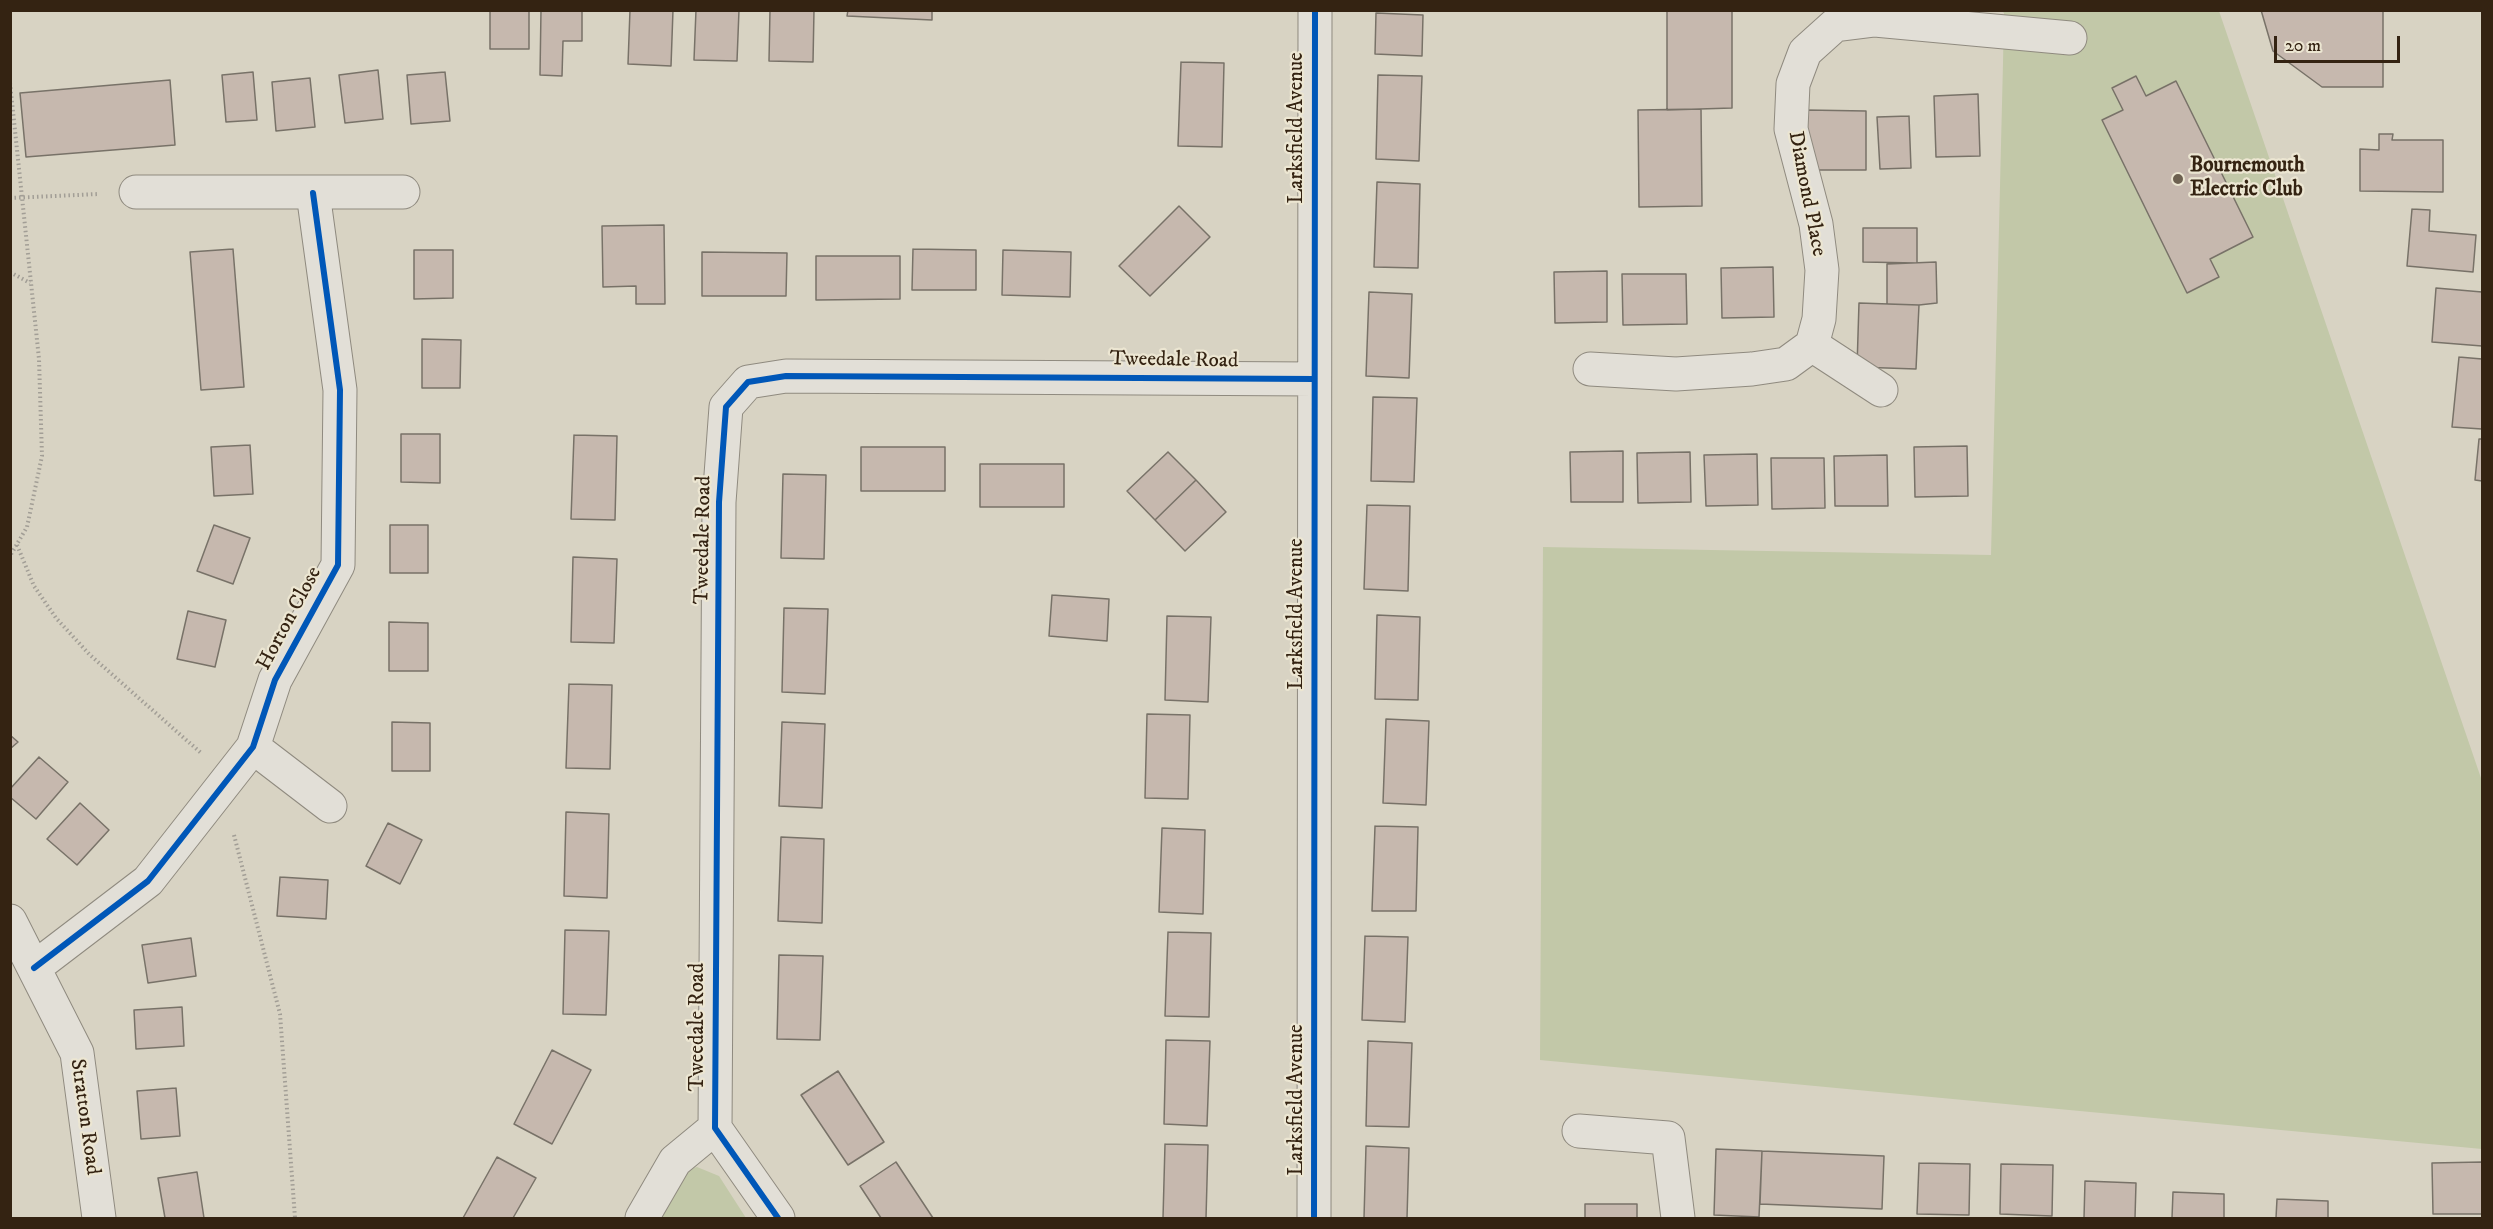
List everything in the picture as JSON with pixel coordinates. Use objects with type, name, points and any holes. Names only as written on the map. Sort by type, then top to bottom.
[{"type":"street","name":"Larksfield Avenue","points":[[1314,1218],[1315,10]]},
{"type":"street","name":"Diamond Place","points":[[1812,345],[1820,319],[1822,270],[1816,224],[1791,129],[1793,84],[1805,52],[1835,25],[1875,15],[1986,31],[2070,38]]},
{"type":"street","points":[[136,192],[403,192]]},
{"type":"street","name":"Horton Close","points":[[34,968],[148,882],[252,747],[275,680],[338,565],[340,390],[313,192]]},
{"type":"street","points":[[1590,369],[1676,374],[1752,369],[1786,364],[1812,345],[1881,390]]},
{"type":"street","name":"Tweedale Road","points":[[715,1128],[719,502],[726,407],[748,382],[786,376],[1314,379]]},
{"type":"street","points":[[252,747],[330,806]]},
{"type":"street","name":"Stratton Road","points":[[10,921],[77,1053],[99,1218]]},
{"type":"street","points":[[642,1218],[675,1161],[715,1128],[778,1218]]},
{"type":"street","points":[[1579,1131],[1668,1138],[1678,1218]]},
{"type":"path","points":[[10,83],[39,358],[42,456],[27,527],[10,556]]},
{"type":"path","points":[[10,198],[136,192]]},
{"type":"path","points":[[10,272],[31,283]]},
{"type":"path","points":[[16,545],[33,586],[56,618],[89,654],[228,778],[236,844],[280,1014],[295,1218]]},
{"type":"green space","points":[[2002,11],[2219,11],[2482,781],[2482,1149],[1540,1060],[1543,547],[1991,555],[2003,63],[2004,13]]},
{"type":"green space","points":[[697,1167],[719,1176],[746,1218],[654,1218],[677,1173]]},
{"type":"building","points":[[490,10],[529,10],[529,49],[490,49]]},
{"type":"building","points":[[541,10],[582,10],[582,41],[563,41],[562,76],[540,75]]},
{"type":"building","points":[[630,10],[673,10],[671,66],[628,64]]},
{"type":"building","points":[[696,10],[739,10],[737,61],[694,60]]},
{"type":"building","points":[[770,10],[814,10],[813,62],[769,61]]},
{"type":"building","points":[[848,10],[932,10],[932,20],[847,16]]},
{"type":"building","points":[[1667,10],[1732,10],[1732,108],[1667,110]]},
{"type":"building","points":[[2261,10],[2383,10],[2383,87],[2322,87],[2273,51]]},
{"type":"building","points":[[1376,13],[1423,15],[1422,56],[1375,54]]},
{"type":"building","points":[[1181,62],[1224,63],[1222,147],[1178,146]]},
{"type":"building","points":[[378,70],[383,119],[345,123],[339,75]]},
{"type":"building","points":[[253,72],[257,120],[226,122],[222,75]]},
{"type":"building","points":[[445,72],[450,121],[411,124],[407,75]]},
{"type":"building","points":[[1378,75],[1422,76],[1419,161],[1376,159]]},
{"type":"building","name":"Bournemouth Electric Club","points":[[2136,76],[2146,96],[2176,81],[2253,237],[2210,259],[2219,277],[2187,293],[2102,120],[2123,110],[2112,88]]},
{"type":"building","points":[[310,78],[315,127],[276,131],[272,82]]},
{"type":"building","points":[[170,80],[175,145],[26,157],[20,93]]},
{"type":"building","points":[[1978,94],[1980,156],[1936,157],[1934,96]]},
{"type":"building","points":[[1701,109],[1702,206],[1639,207],[1638,110]]},
{"type":"building","points":[[1806,110],[1866,111],[1866,170],[1806,170]]},
{"type":"building","points":[[1909,116],[1911,168],[1880,169],[1877,117]]},
{"type":"building","points":[[2379,134],[2393,134],[2392,140],[2443,140],[2443,192],[2360,191],[2360,149],[2379,150]]},
{"type":"building","points":[[1377,182],[1420,184],[1418,268],[1374,267]]},
{"type":"building","points":[[1179,206],[1210,237],[1150,296],[1119,266]]},
{"type":"building","points":[[2412,209],[2430,210],[2429,231],[2476,235],[2473,272],[2407,266]]},
{"type":"building","points":[[664,225],[665,304],[636,304],[636,286],[603,287],[602,226]]},
{"type":"building","points":[[1863,228],[1917,228],[1917,263],[1863,262]]},
{"type":"building","points":[[233,249],[244,387],[201,390],[190,252]]},
{"type":"building","points":[[913,249],[976,250],[976,290],[912,290]]},
{"type":"building","points":[[414,250],[453,250],[453,298],[414,299]]},
{"type":"building","points":[[1003,250],[1071,252],[1070,297],[1002,295]]},
{"type":"building","points":[[702,252],[787,253],[786,296],[702,296]]},
{"type":"building","points":[[816,256],[900,256],[900,299],[816,300]]},
{"type":"building","points":[[1936,262],[1937,303],[1887,304],[1887,264]]},
{"type":"building","points":[[1773,267],[1774,317],[1722,318],[1721,268]]},
{"type":"building","points":[[1607,271],[1607,322],[1555,323],[1554,272]]},
{"type":"building","points":[[1622,274],[1686,274],[1687,324],[1623,325]]},
{"type":"building","points":[[2436,288],[2482,292],[2482,346],[2432,342]]},
{"type":"building","points":[[1369,292],[1412,294],[1409,378],[1366,376]]},
{"type":"building","points":[[1859,303],[1919,305],[1916,369],[1857,367]]},
{"type":"building","points":[[422,339],[461,340],[460,388],[422,388]]},
{"type":"building","points":[[2459,357],[2482,359],[2482,429],[2452,427]]},
{"type":"building","points":[[1373,397],[1417,398],[1414,482],[1371,481]]},
{"type":"building","points":[[401,434],[440,434],[440,483],[401,482]]},
{"type":"building","points":[[574,435],[617,436],[615,520],[571,519]]},
{"type":"building","points":[[2479,439],[2482,439],[2482,481],[2475,480]]},
{"type":"building","points":[[250,445],[253,494],[214,496],[211,447]]},
{"type":"building","points":[[1967,446],[1968,496],[1915,497],[1914,447]]},
{"type":"building","points":[[861,447],[945,447],[945,491],[861,491]]},
{"type":"building","points":[[1623,451],[1623,502],[1571,502],[1570,452]]},
{"type":"building","points":[[1168,452],[1196,480],[1155,520],[1127,491]]},
{"type":"building","points":[[1690,452],[1691,502],[1638,503],[1637,453]]},
{"type":"building","points":[[1757,454],[1758,505],[1706,506],[1704,455]]},
{"type":"building","points":[[1887,455],[1888,506],[1835,506],[1834,456]]},
{"type":"building","points":[[1771,458],[1824,458],[1825,508],[1772,509]]},
{"type":"building","points":[[980,464],[1064,464],[1064,507],[980,507]]},
{"type":"building","points":[[783,474],[826,475],[824,559],[781,558]]},
{"type":"building","points":[[1196,480],[1226,512],[1185,551],[1155,520]]},
{"type":"building","points":[[1367,505],[1410,506],[1408,591],[1364,589]]},
{"type":"building","points":[[214,525],[250,538],[233,584],[197,571]]},
{"type":"building","points":[[390,525],[428,525],[428,573],[390,573]]},
{"type":"building","points":[[573,557],[617,559],[614,643],[571,642]]},
{"type":"building","points":[[1052,595],[1109,599],[1107,641],[1049,636]]},
{"type":"building","points":[[784,608],[828,609],[825,694],[782,692]]},
{"type":"building","points":[[188,611],[226,620],[215,667],[177,659]]},
{"type":"building","points":[[1377,615],[1420,617],[1418,700],[1375,699]]},
{"type":"building","points":[[1167,616],[1211,617],[1208,702],[1165,700]]},
{"type":"building","points":[[389,622],[428,623],[428,671],[389,671]]},
{"type":"building","points":[[569,684],[612,685],[610,769],[566,768]]},
{"type":"building","points":[[1147,714],[1190,715],[1188,799],[1145,798]]},
{"type":"building","points":[[1386,719],[1429,721],[1426,805],[1383,803]]},
{"type":"building","points":[[392,722],[430,723],[430,771],[392,771]]},
{"type":"building","points":[[782,722],[825,724],[822,808],[779,806]]},
{"type":"building","points":[[10,735],[18,742],[10,749]]},
{"type":"building","points":[[39,757],[68,782],[36,819],[10,797],[10,789]]},
{"type":"building","points":[[80,803],[109,830],[77,865],[47,839]]},
{"type":"building","points":[[566,812],[609,814],[607,898],[564,896]]},
{"type":"building","points":[[388,823],[422,840],[400,884],[366,866]]},
{"type":"building","points":[[1375,826],[1418,827],[1416,911],[1372,911]]},
{"type":"building","points":[[1162,828],[1205,830],[1203,914],[1159,912]]},
{"type":"building","points":[[781,837],[824,839],[822,923],[778,921]]},
{"type":"building","points":[[280,877],[328,880],[326,919],[277,916]]},
{"type":"building","points":[[565,930],[609,931],[606,1015],[563,1014]]},
{"type":"building","points":[[1168,932],[1211,933],[1209,1017],[1165,1016]]},
{"type":"building","points":[[1365,936],[1408,937],[1405,1022],[1362,1020]]},
{"type":"building","points":[[191,938],[196,976],[148,983],[142,945]]},
{"type":"building","points":[[779,955],[823,956],[820,1040],[777,1039]]},
{"type":"building","points":[[182,1007],[184,1046],[136,1049],[134,1010]]},
{"type":"building","points":[[1166,1040],[1210,1041],[1207,1126],[1164,1124]]},
{"type":"building","points":[[1368,1041],[1412,1043],[1409,1127],[1366,1126]]},
{"type":"building","points":[[552,1050],[591,1070],[552,1144],[514,1124]]},
{"type":"building","points":[[838,1071],[884,1142],[848,1165],[801,1095]]},
{"type":"building","points":[[176,1088],[180,1136],[141,1139],[137,1091]]},
{"type":"building","points":[[1165,1144],[1208,1145],[1206,1218],[1163,1218]]},
{"type":"building","points":[[1366,1146],[1409,1148],[1407,1218],[1364,1218]]},
{"type":"building","points":[[1716,1149],[1762,1151],[1759,1217],[1714,1215]]},
{"type":"building","points":[[1762,1151],[1884,1156],[1882,1209],[1760,1204]]},
{"type":"building","points":[[497,1157],[536,1178],[513,1218],[463,1218]]},
{"type":"building","points":[[896,1162],[933,1218],[881,1218],[860,1186]]},
{"type":"building","points":[[2482,1162],[2482,1214],[2433,1214],[2432,1163]]},
{"type":"building","points":[[1919,1163],[1970,1164],[1969,1215],[1917,1214]]},
{"type":"building","points":[[2001,1164],[2053,1165],[2052,1216],[2000,1214]]},
{"type":"building","points":[[197,1172],[204,1218],[165,1218],[158,1178]]},
{"type":"building","points":[[2085,1181],[2136,1183],[2135,1218],[2084,1218]]},
{"type":"building","points":[[2173,1192],[2224,1194],[2224,1218],[2172,1218]]},
{"type":"building","points":[[2277,1199],[2328,1201],[2328,1218],[2276,1218]]},
{"type":"building","points":[[1585,1204],[1637,1204],[1637,1218],[1585,1218]]},
{"type":"cycle path","points":[[1314,1218],[1315,10]]},
{"type":"cycle path","points":[[34,968],[148,881],[253,747],[275,680],[338,565],[340,390],[313,193]]},
{"type":"cycle path","points":[[778,1218],[715,1128],[719,502],[726,407],[748,382],[786,376],[1314,379]]},
{"type":"place","name":"Bournemouth Electric Club","points":[[2178,179]]}]
